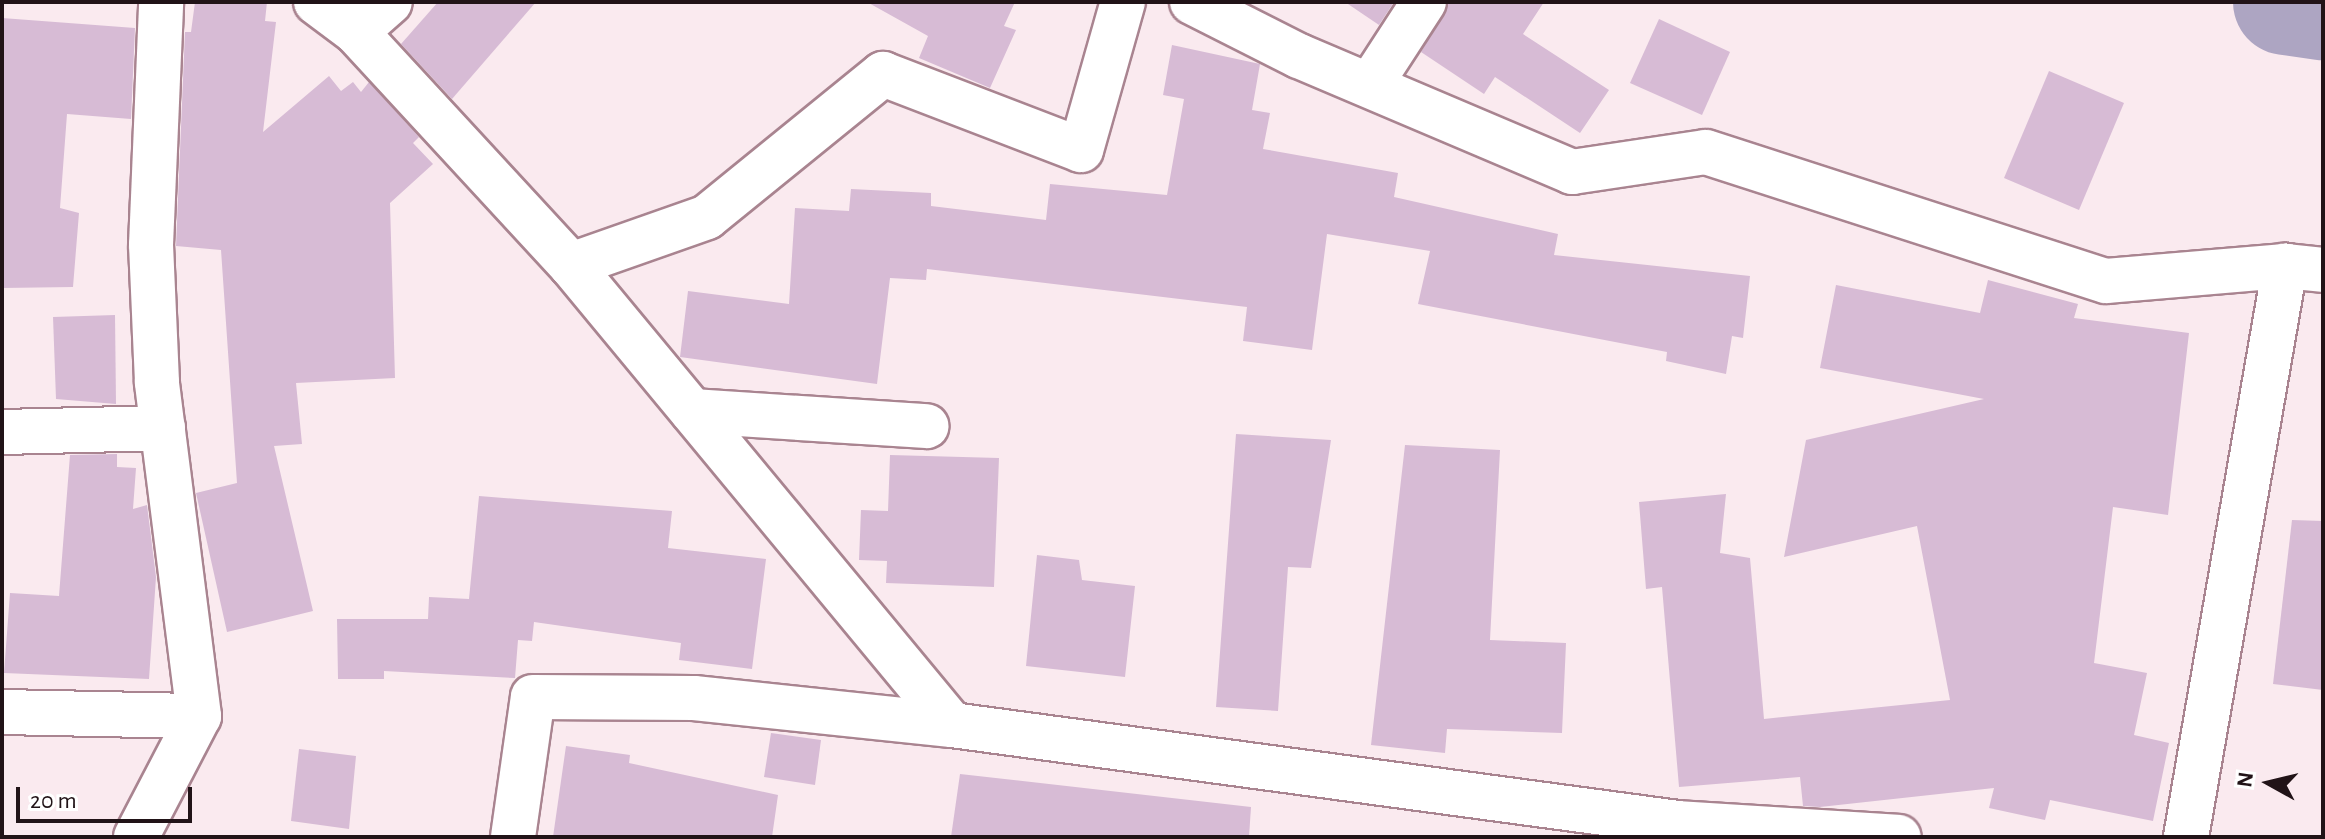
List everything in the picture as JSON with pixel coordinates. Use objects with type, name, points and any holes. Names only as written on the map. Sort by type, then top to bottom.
[{"type":"street","points":[[316,2],[356,32],[571,265],[952,725]]},
{"type":"street","points":[[356,32],[390,2]]},
{"type":"street","points":[[571,265],[707,217],[883,74],[1081,150],[1123,2]]},
{"type":"street","points":[[1192,2],[1370,85],[1572,172],[1706,152],[2106,281],[2304,268],[2186,837]]},
{"type":"street","points":[[1370,85],[1424,2]]},
{"type":"street","points":[[136,837],[199,716],[163,428],[151,245],[155,3]]},
{"type":"street","points":[[692,411],[927,426]]},
{"type":"street","points":[[2,432],[163,428]]},
{"type":"street","points":[[513,837],[533,697],[694,698],[952,725],[1677,830],[1899,837]]},
{"type":"street","points":[[2,712],[199,716]]},
{"type":"building","points":[[195,2],[267,2],[265,21],[276,22],[263,132],[329,76],[341,91],[353,82],[361,92],[369,82],[419,137],[413,143],[433,164],[390,203],[395,378],[296,383],[302,444],[274,446],[313,611],[227,632],[196,493],[237,483],[221,250],[176,246],[185,32],[191,32]]},
{"type":"building","points":[[438,2],[536,2],[452,99],[401,44]]},
{"type":"building","points":[[867,2],[1015,2],[1004,26],[1016,30],[990,88],[919,58],[928,36]]},
{"type":"building","points":[[1345,2],[1394,2],[1379,25]]},
{"type":"building","points":[[1449,2],[1544,2],[1523,34],[1609,90],[1580,133],[1495,77],[1484,94],[1421,52]]},
{"type":"building","points":[[2,18],[135,28],[131,119],[67,114],[60,208],[79,213],[73,287],[2,288]]},
{"type":"building","points":[[1659,19],[1730,52],[1702,115],[1630,83]]},
{"type":"building","points":[[1172,45],[1260,64],[1252,110],[1270,113],[1263,149],[1398,173],[1394,197],[1558,234],[1554,255],[1750,276],[1743,338],[1732,336],[1726,374],[1666,361],[1667,352],[1418,304],[1430,251],[1327,234],[1312,350],[1243,341],[1247,307],[927,269],[926,280],[890,278],[877,384],[680,357],[688,291],[789,304],[795,208],[849,211],[851,189],[931,193],[931,206],[1046,220],[1050,184],[1167,195],[1184,99],[1163,95]]},
{"type":"building","points":[[2049,71],[2124,103],[2079,210],[2004,178]]},
{"type":"building","points":[[1988,280],[2078,304],[2074,318],[2189,333],[2168,515],[2113,507],[2094,663],[2147,673],[2134,735],[2169,743],[2153,821],[2050,800],[2045,820],[1989,808],[1994,788],[1820,807],[1803,806],[1800,777],[1679,787],[1662,587],[1646,589],[1639,502],[1726,494],[1720,553],[1750,558],[1764,719],[1950,700],[1917,526],[1784,557],[1806,440],[1984,399],[1820,368],[1836,285],[1980,313]]},
{"type":"building","points":[[115,315],[116,404],[56,399],[53,317]]},
{"type":"building","points":[[1236,434],[1331,440],[1311,568],[1288,567],[1278,711],[1216,707]]},
{"type":"building","points":[[1405,445],[1500,450],[1490,640],[1566,643],[1562,733],[1447,729],[1445,753],[1371,745]]},
{"type":"building","points":[[117,454],[117,467],[136,468],[133,509],[147,505],[156,577],[149,679],[4,673],[10,593],[59,596],[70,455]]},
{"type":"building","points":[[890,455],[999,458],[994,587],[886,583],[887,561],[859,560],[861,510],[888,511]]},
{"type":"building","points":[[479,496],[672,511],[668,548],[766,559],[752,669],[679,660],[681,643],[534,622],[532,641],[518,640],[515,678],[384,671],[384,679],[338,679],[337,619],[428,619],[429,597],[469,599]]},
{"type":"building","points":[[2292,520],[2323,521],[2323,690],[2273,684]]},
{"type":"building","points":[[1037,555],[1079,560],[1082,580],[1135,586],[1125,677],[1026,666]]},
{"type":"building","points":[[771,733],[821,740],[815,785],[764,777]]},
{"type":"building","points":[[566,746],[630,755],[629,763],[778,795],[772,837],[553,837]]},
{"type":"building","points":[[299,749],[356,756],[349,829],[291,821]]},
{"type":"building","points":[[960,774],[1251,807],[1249,837],[951,837]]},
{"type":"waterway","points":[[2286,2],[2323,7]]}]
